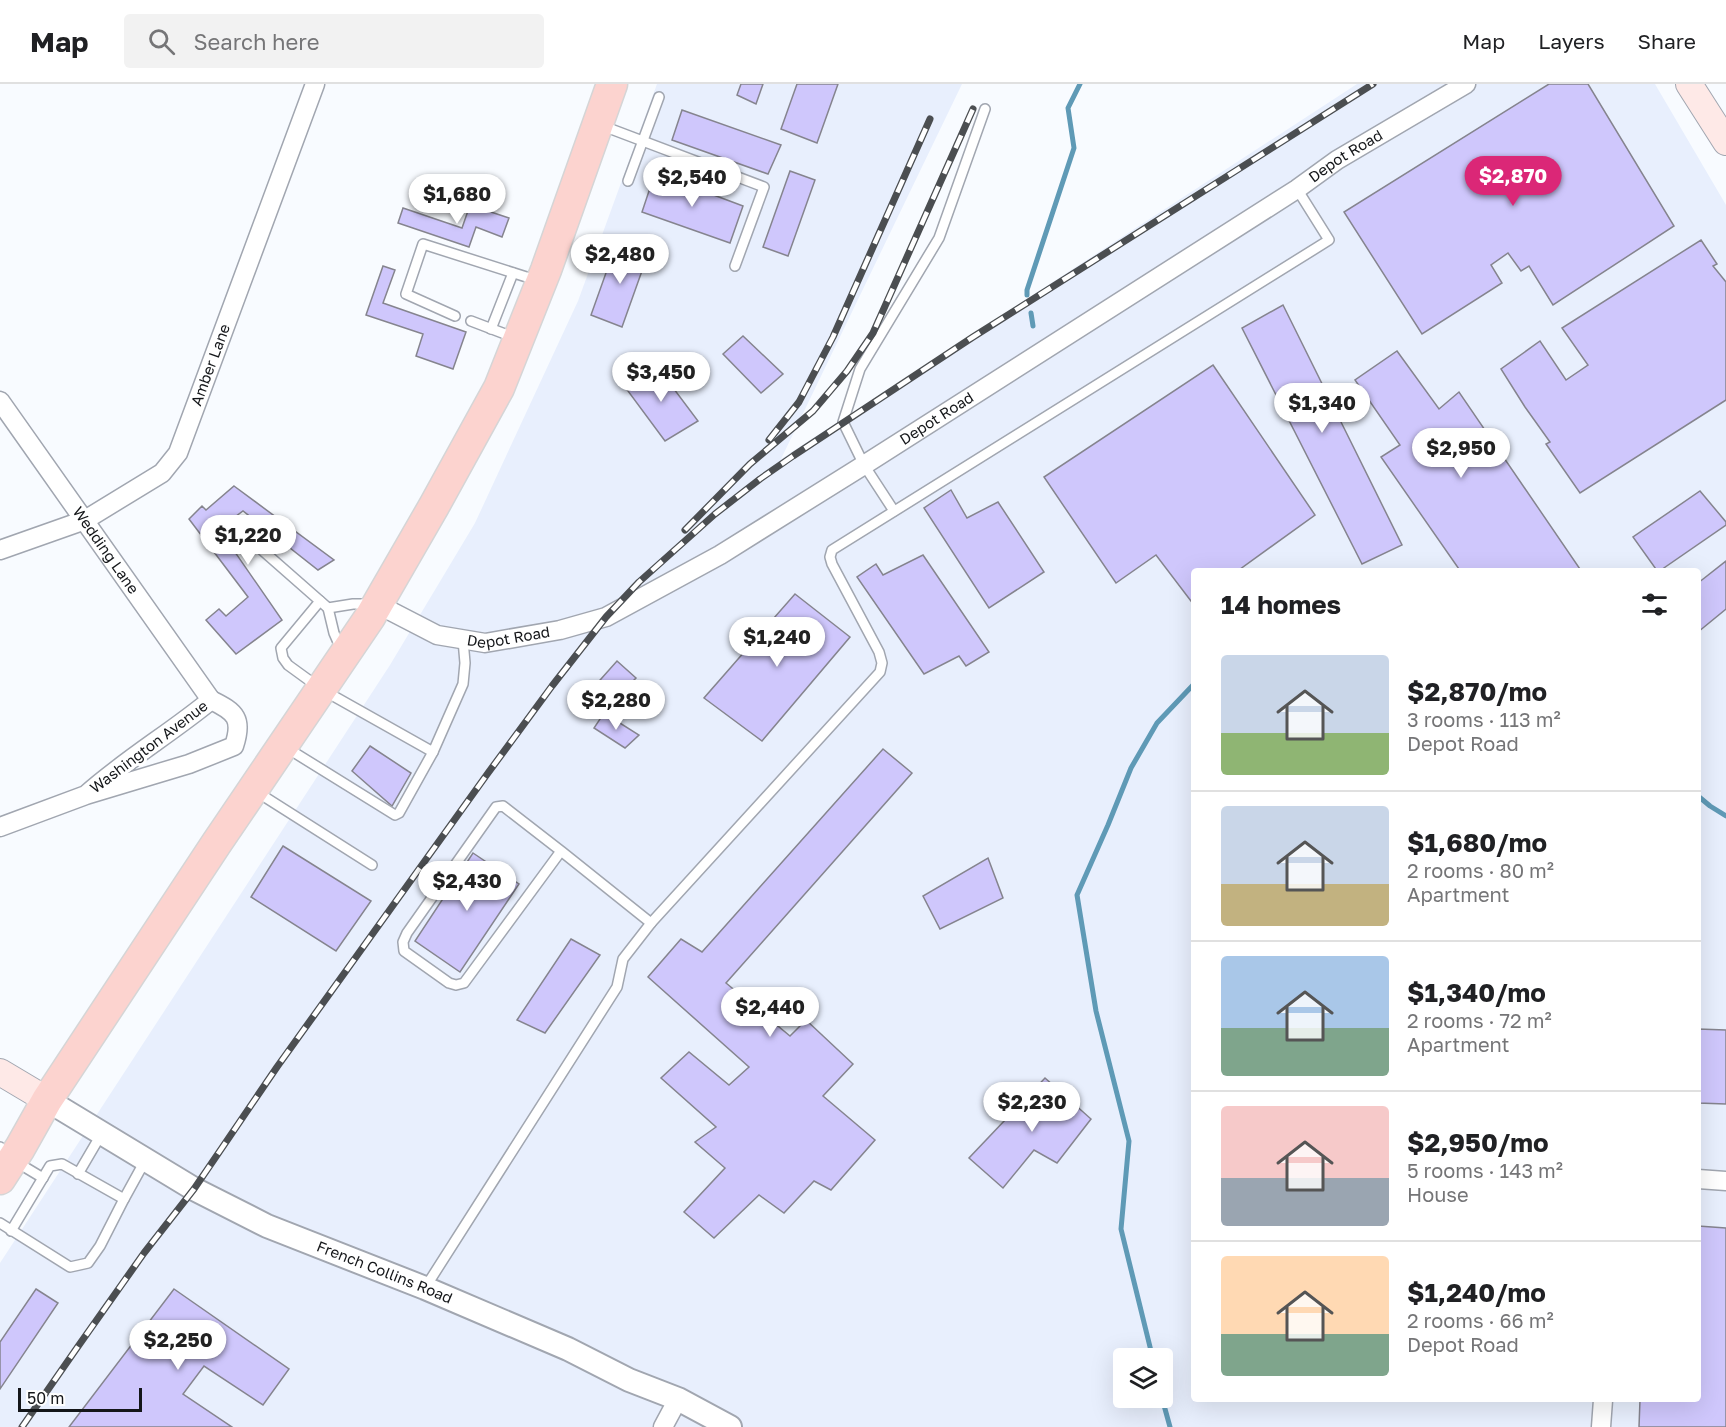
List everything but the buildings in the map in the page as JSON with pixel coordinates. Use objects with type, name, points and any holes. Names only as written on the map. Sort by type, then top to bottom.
[{"type":"main road","points":[[4,1162],[344,656],[377,604],[499,388],[505,334],[541,282],[612,84]]},
{"type":"main road","points":[[1689,84],[1726,142]]},
{"type":"main road","points":[[0,1072],[47,1100]]},
{"type":"street","name":"Amber Lane","points":[[0,550],[85,520],[162,473],[178,453],[315,84]]},
{"type":"street","name":"Depot Road","points":[[377,604],[437,635],[485,644],[560,630],[606,617],[720,555],[1297,189],[1337,160],[1466,84]]},
{"type":"street","name":"Wedding Lane","points":[[0,401],[211,700]]},
{"type":"street","name":"Washington Avenue","points":[[0,828],[86,795],[189,764],[234,746],[239,730],[236,717],[224,706],[211,700],[188,719],[104,778],[86,795]]},
{"type":"street","name":"French Collins Road","points":[[47,1100],[194,1189],[267,1226],[425,1288],[568,1349],[629,1380],[678,1399],[730,1427]]},
{"type":"street","points":[[1701,1179],[1726,1181]]},
{"type":"street","points":[[663,1427],[678,1399]]},
{"type":"street","points":[[1601,1427],[1603,1402]]},
{"type":"lane","points":[[628,181],[658,97]]},
{"type":"lane","points":[[894,511],[864,465],[843,422],[860,369],[939,238],[985,109]]},
{"type":"lane","points":[[598,124],[764,188],[735,266]]},
{"type":"lane","points":[[425,1288],[617,987],[623,959],[651,923],[880,672],[882,663],[879,652],[830,557],[832,550],[1329,240],[1297,189]]},
{"type":"lane","points":[[455,316],[406,294],[423,244],[541,282]]},
{"type":"lane","points":[[471,321],[505,334],[513,273]]},
{"type":"lane","points":[[246,536],[324,605],[344,656]]},
{"type":"lane","points":[[377,604],[324,605],[281,648],[283,658],[288,665],[321,689],[433,752]]},
{"type":"lane","points":[[283,745],[395,815],[399,813],[433,752],[463,684],[465,663],[463,640]]},
{"type":"lane","points":[[253,790],[372,865]]},
{"type":"lane","points":[[561,851],[464,983],[456,985],[449,983],[404,951],[403,942],[407,933],[496,807],[502,806],[561,851],[651,923]]},
{"type":"lane","points":[[78,1174],[102,1133]]},
{"type":"lane","points":[[0,1223],[70,1267],[88,1263],[100,1246],[146,1160]]},
{"type":"lane","points":[[4,1162],[43,1178]]},
{"type":"lane","points":[[11,1231],[50,1166],[62,1164],[124,1199]]},
{"type":"shaded area","points":[[657,84],[962,84],[781,459],[1357,84],[1655,84],[1726,205],[1726,1427],[0,1427],[0,1263],[390,665],[475,523],[578,301]]},
{"type":"waterway","points":[[1027,295],[1074,148],[1068,108],[1080,84]]},
{"type":"waterway","points":[[1031,313],[1033,326]]},
{"type":"waterway","points":[[1150,1348],[1121,1229],[1129,1141],[1096,1011],[1077,895],[1131,768],[1157,723],[1191,687]]},
{"type":"waterway","points":[[1701,798],[1726,816]]},
{"type":"waterway","points":[[1165,1408],[1170,1427]]},
{"type":"railway","points":[[22,1427],[144,1253],[194,1189],[277,1067],[488,773],[606,617],[639,582],[715,514],[793,456],[973,337],[1373,84]]},
{"type":"railway","points":[[685,530],[750,464],[813,411],[847,371],[873,333],[973,109]]},
{"type":"railway","points":[[769,440],[799,402],[833,337],[930,119]]}]
